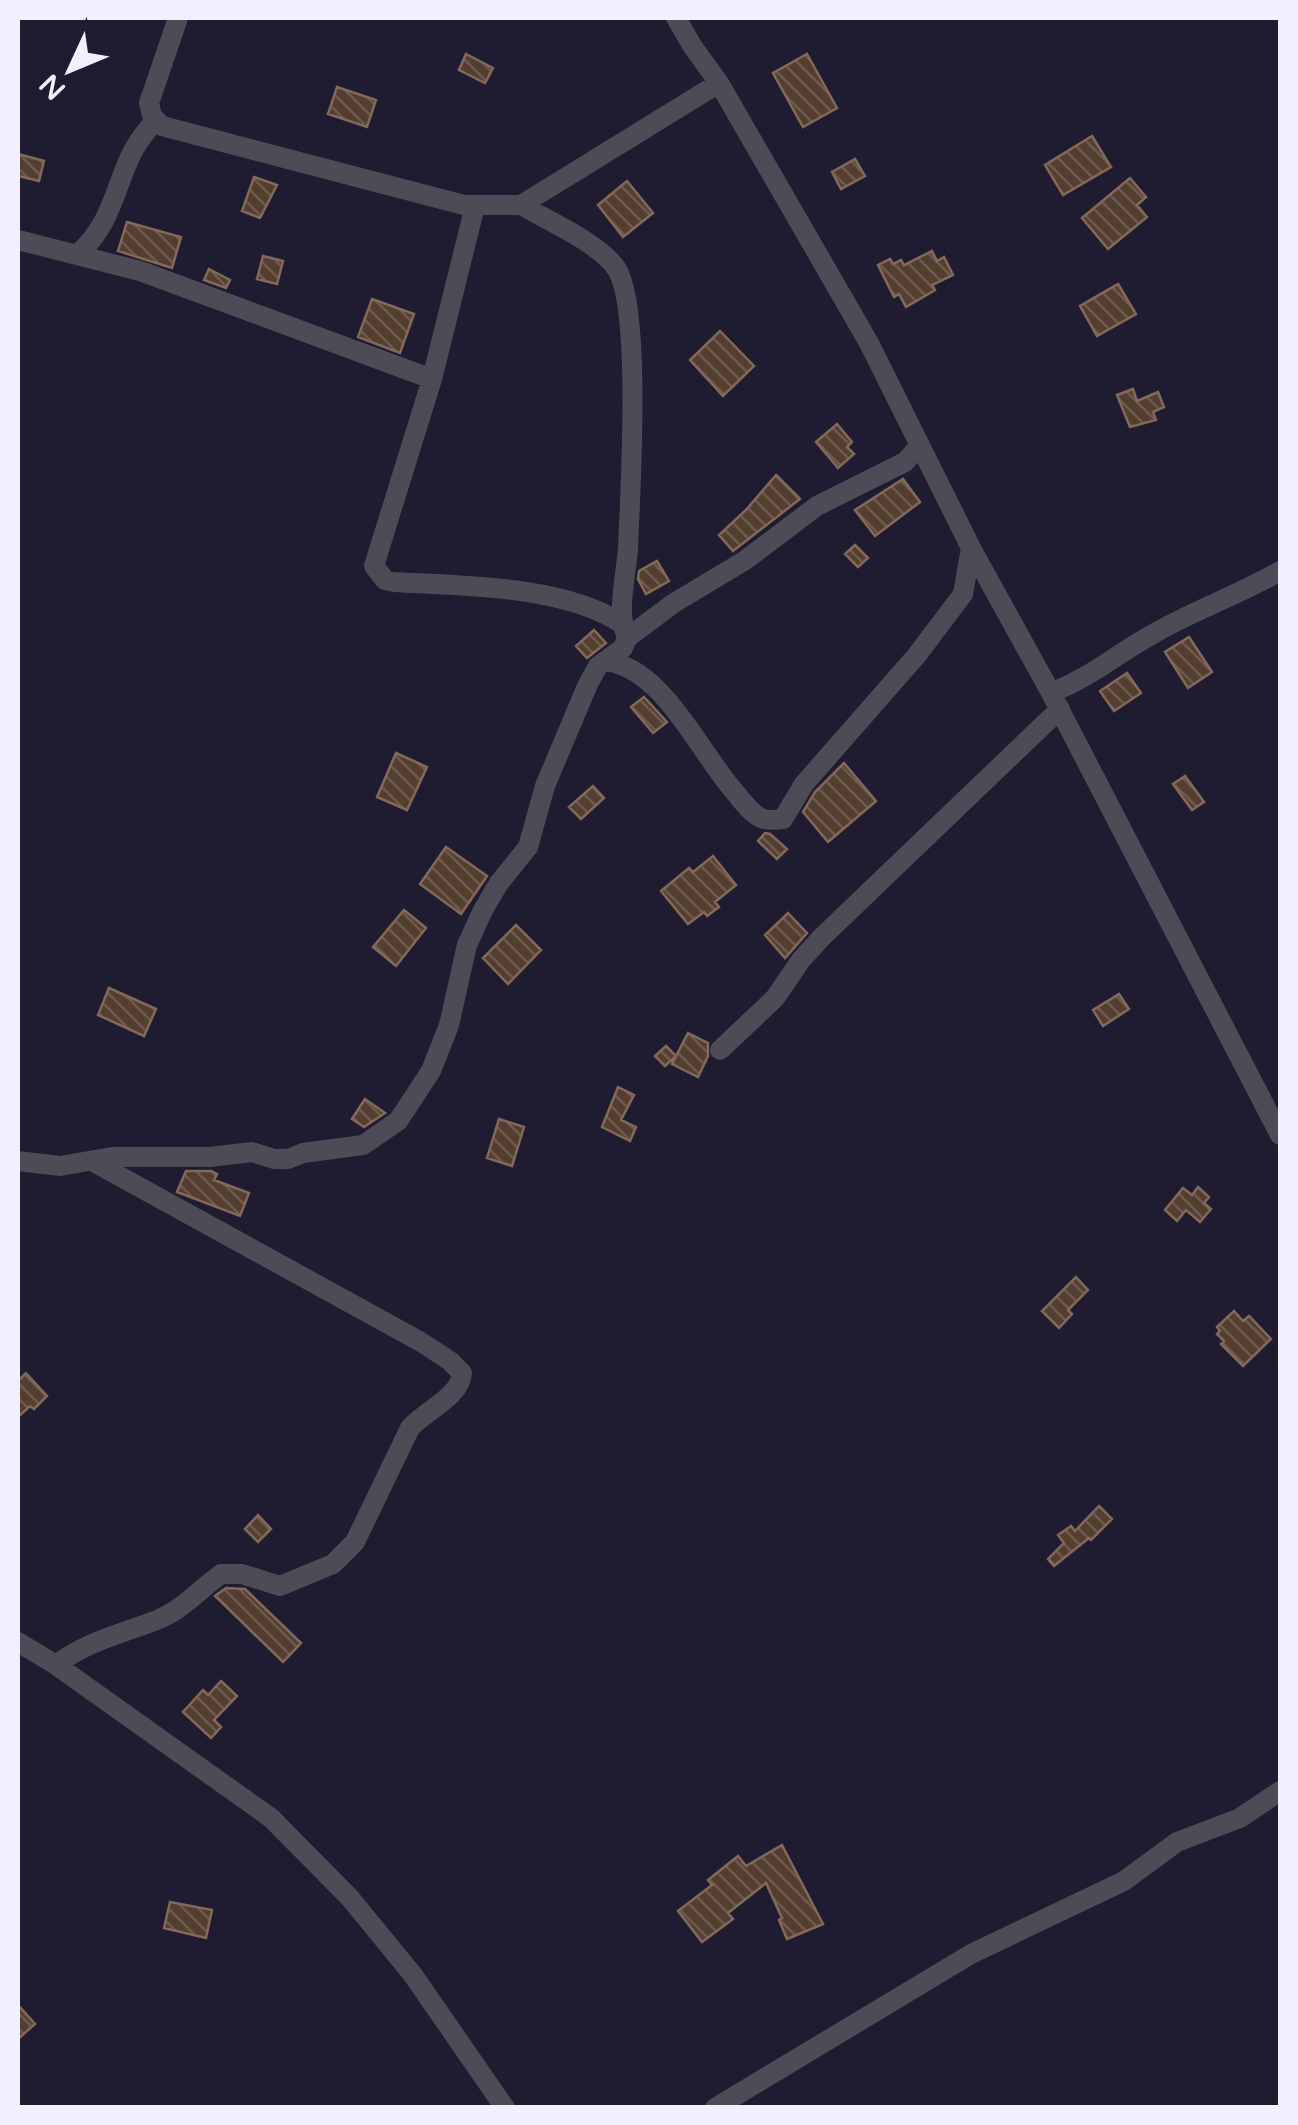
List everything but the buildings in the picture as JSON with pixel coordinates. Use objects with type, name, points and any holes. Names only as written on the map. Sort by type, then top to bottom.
[{"type":"street","points":[[178,18],[150,96],[150,110],[156,121],[172,129],[474,206],[521,205],[720,83]]},
{"type":"street","points":[[676,18],[720,83],[869,342],[970,548],[1055,701],[1280,1134]]},
{"type":"street","points":[[79,253],[100,232],[134,146],[156,121]]},
{"type":"street","points":[[18,1161],[60,1166],[112,1156],[210,1157],[252,1152],[274,1160],[362,1144],[398,1120],[437,1056],[449,1025],[467,945],[499,883],[528,848],[555,761],[588,684],[598,666],[623,648],[632,426],[626,290],[616,267],[594,248],[521,205]]},
{"type":"street","points":[[474,206],[432,378],[375,559],[376,571],[394,582],[502,588],[596,608],[624,631]]},
{"type":"street","points":[[18,240],[140,271],[432,378]]},
{"type":"street","points":[[624,631],[744,562],[817,506],[905,462],[920,446]]},
{"type":"street","points":[[606,661],[630,666],[655,686],[751,811],[762,819],[784,819],[814,772],[917,654],[963,594],[970,548]]},
{"type":"street","points":[[720,1050],[775,998],[822,937],[1055,701],[1158,631],[1250,589],[1280,570]]},
{"type":"street","points":[[56,1665],[77,1649],[170,1614],[221,1574],[242,1574],[280,1586],[333,1564],[354,1542],[410,1428],[462,1382],[462,1373],[450,1361],[421,1342],[92,1161]]},
{"type":"street","points":[[18,1642],[272,1818],[350,1898],[413,1975],[504,2108]]},
{"type":"street","points":[[714,2108],[971,1954],[1124,1881],[1177,1842],[1240,1818],[1280,1791]]}]
